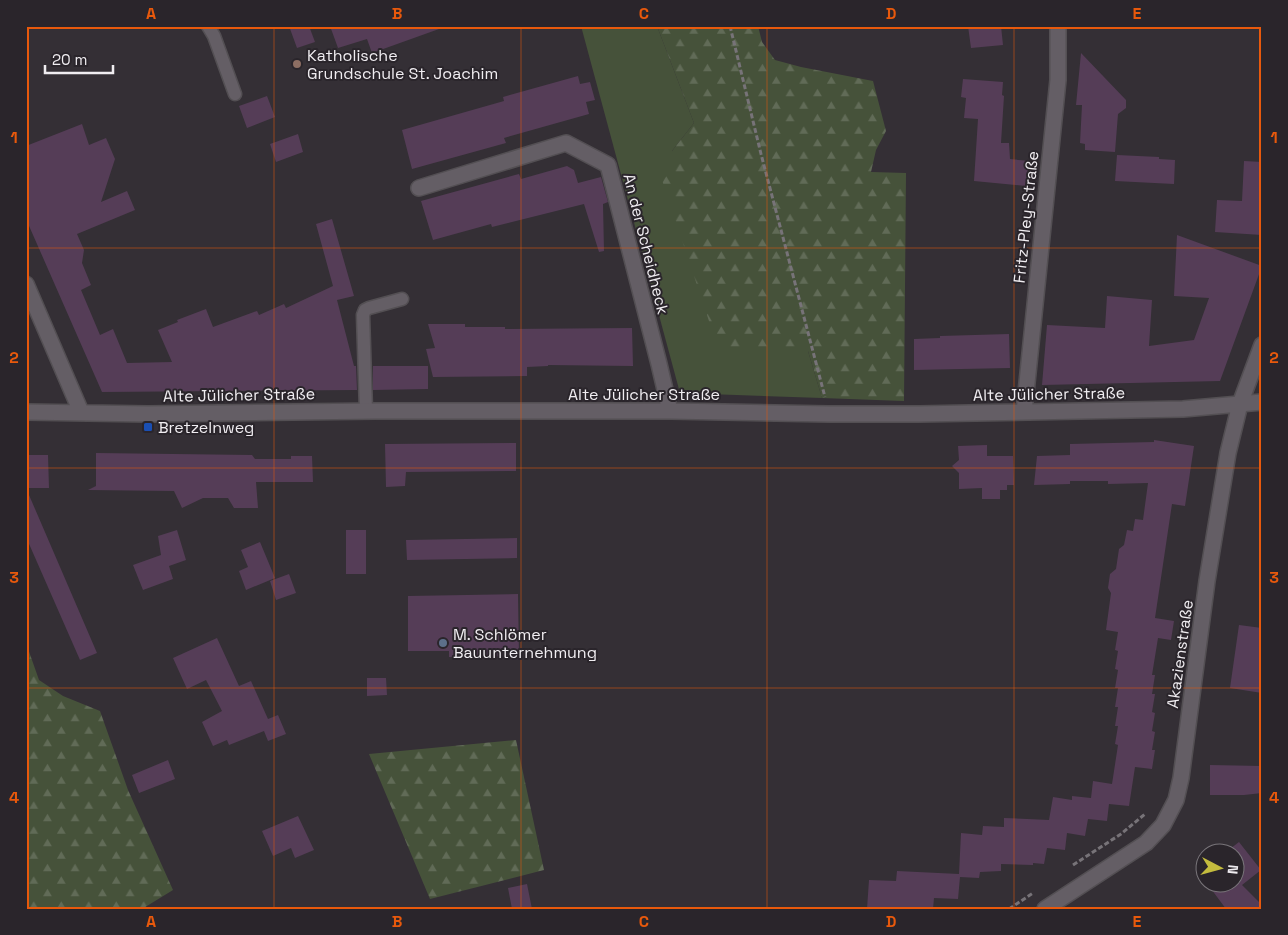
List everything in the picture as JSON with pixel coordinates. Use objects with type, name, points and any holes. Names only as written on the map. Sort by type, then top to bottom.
[{"type":"street","name":"Fritz-Pley-Straße","points":[[1024,412],[1058,80],[1058,26]]},
{"type":"street","name":"An der Scheidheck","points":[[419,188],[566,143],[608,165],[670,411]]},
{"type":"street","points":[[26,284],[81,412]]},
{"type":"street","name":"Akazienstraße","points":[[1045,909],[1146,844],[1163,825],[1176,800],[1181,778],[1207,580],[1228,453],[1240,404],[1262,345]]},
{"type":"street","name":"Alte Jülicher Straße","points":[[26,412],[148,414],[366,411],[670,411],[829,414],[1183,409],[1262,402]]},
{"type":"lane","points":[[208,26],[214,36],[235,94]]},
{"type":"lane","points":[[366,411],[363,315],[365,310],[369,308],[402,299]]},
{"type":"path","points":[[730,26],[761,154],[829,414]]},
{"type":"path","points":[[1067,870],[1121,834],[1148,812]]},
{"type":"path","points":[[1008,909],[1036,890]]},
{"type":"green space","points":[[581,26],[657,26],[694,123],[672,151],[808,351],[822,398],[680,393]]},
{"type":"green space","points":[[657,26],[758,26],[762,42],[775,60],[873,81],[886,131],[876,150],[871,172],[906,173],[904,401],[822,398],[808,351],[719,351],[662,180],[674,170],[672,151],[694,123]]},
{"type":"green space","points":[[26,643],[39,680],[63,696],[100,711],[128,790],[173,890],[142,909],[26,909]]},
{"type":"green space","points":[[516,740],[544,870],[430,899],[369,754]]},
{"type":"building","points":[[289,26],[309,26],[315,42],[297,48]]},
{"type":"building","points":[[330,26],[439,26],[439,29],[372,53],[367,39],[338,48]]},
{"type":"building","points":[[968,26],[1001,26],[1003,45],[971,48]]},
{"type":"building","points":[[1081,53],[1126,100],[1126,108],[1118,114],[1115,152],[1085,150],[1085,144],[1080,143],[1082,105],[1076,105]]},
{"type":"building","points":[[578,76],[580,84],[590,82],[595,100],[586,102],[589,114],[504,138],[506,143],[412,169],[402,130],[504,101],[503,97]]},
{"type":"building","points":[[963,79],[1003,82],[1001,143],[1009,143],[1010,159],[1029,161],[1027,186],[974,181],[978,119],[964,118],[966,98],[961,97]]},
{"type":"building","points":[[267,96],[275,117],[247,128],[239,106]]},
{"type":"building","points":[[82,124],[89,145],[106,138],[115,159],[101,202],[127,191],[135,210],[77,234],[84,250],[82,263],[91,285],[81,290],[100,335],[113,329],[127,363],[172,362],[158,330],[178,322],[177,320],[206,309],[213,327],[257,311],[259,315],[284,304],[286,308],[333,286],[316,224],[332,219],[354,296],[337,300],[354,366],[356,366],[357,390],[102,392],[26,219],[26,146]]},
{"type":"building","points":[[298,134],[303,152],[276,162],[270,144]]},
{"type":"building","points":[[1117,155],[1159,157],[1159,159],[1175,160],[1174,184],[1115,181]]},
{"type":"building","points":[[1244,161],[1262,162],[1262,235],[1215,232],[1217,200],[1242,201]]},
{"type":"building","points":[[567,166],[574,170],[578,183],[601,177],[608,202],[603,204],[604,251],[599,252],[584,204],[492,227],[491,224],[433,240],[421,201],[519,174],[521,179]]},
{"type":"building","points":[[1177,235],[1262,266],[1220,381],[1042,385],[1047,325],[1105,328],[1107,296],[1152,300],[1149,346],[1194,340],[1209,298],[1174,296]]},
{"type":"building","points":[[428,324],[465,324],[465,327],[505,327],[505,329],[632,328],[633,366],[548,365],[527,367],[527,376],[433,377],[426,349],[435,348]]},
{"type":"building","points":[[1009,334],[1010,368],[914,370],[914,339],[940,338],[940,336]]},
{"type":"building","points":[[373,366],[428,366],[428,389],[373,390]]},
{"type":"building","points":[[1154,440],[1194,446],[1185,506],[1172,504],[1155,618],[1174,621],[1171,640],[1158,638],[1152,675],[1155,675],[1152,694],[1155,694],[1152,712],[1155,713],[1152,731],[1155,732],[1152,750],[1155,750],[1152,769],[1135,767],[1129,806],[1109,804],[1107,821],[1088,819],[1085,836],[1067,833],[1065,850],[1047,848],[1044,864],[1001,864],[1001,871],[980,872],[979,878],[960,877],[958,899],[934,898],[933,909],[867,909],[869,880],[896,881],[897,871],[959,874],[961,833],[982,835],[983,826],[1004,827],[1004,818],[1049,820],[1053,797],[1072,800],[1072,796],[1091,798],[1093,781],[1112,784],[1118,745],[1115,744],[1118,726],[1115,726],[1118,707],[1115,707],[1118,688],[1115,688],[1118,670],[1115,669],[1118,651],[1115,650],[1118,632],[1106,630],[1111,593],[1108,588],[1110,574],[1116,569],[1119,549],[1124,545],[1127,530],[1133,531],[1135,519],[1143,520],[1148,483],[1108,484],[1108,481],[1070,481],[1070,484],[1034,485],[1037,456],[1070,455],[1070,444],[1154,442]]},
{"type":"building","points":[[516,443],[516,471],[406,472],[405,486],[386,487],[385,444]]},
{"type":"building","points":[[987,445],[987,456],[1013,456],[1014,485],[1007,485],[1007,490],[1000,490],[1000,499],[982,499],[982,488],[959,489],[959,473],[952,466],[959,460],[958,446]]},
{"type":"building","points":[[96,453],[252,455],[255,459],[291,459],[291,456],[312,456],[313,482],[256,482],[258,508],[234,508],[228,498],[203,498],[182,508],[174,491],[88,490],[96,486]]},
{"type":"building","points":[[26,455],[48,455],[49,488],[26,488]]},
{"type":"building","points":[[26,488],[97,653],[80,660],[26,537]]},
{"type":"building","points":[[177,530],[186,560],[169,566],[173,579],[143,590],[133,565],[161,555],[158,536]]},
{"type":"building","points":[[346,530],[366,530],[366,574],[346,574]]},
{"type":"building","points":[[517,538],[517,558],[407,560],[406,540]]},
{"type":"building","points":[[260,542],[275,578],[246,590],[239,571],[248,567],[241,550]]},
{"type":"building","points":[[289,574],[296,593],[276,600],[270,581]]},
{"type":"building","points":[[518,594],[519,656],[449,657],[449,651],[408,651],[408,596]]},
{"type":"building","points":[[1239,625],[1262,628],[1262,693],[1230,688]]},
{"type":"building","points":[[217,638],[239,686],[251,681],[268,719],[278,715],[286,734],[268,741],[264,731],[229,745],[227,740],[213,746],[202,722],[222,711],[206,680],[187,689],[173,658]]},
{"type":"building","points":[[367,678],[386,678],[387,695],[367,696]]},
{"type":"building","points":[[168,760],[175,779],[139,793],[132,775]]},
{"type":"building","points":[[1210,765],[1262,766],[1262,793],[1210,795]]},
{"type":"building","points":[[298,816],[314,850],[295,858],[291,848],[273,856],[262,831]]},
{"type":"building","points":[[1246,851],[1261,870],[1246,882]]},
{"type":"building","points":[[527,884],[532,909],[512,909],[508,888]]},
{"type":"building","points":[[1246,889],[1262,905],[1262,909],[1226,909],[1213,892],[1246,892]]},
{"type":"place","name":"Katholische Grundschule St. Joachim","points":[[297,64]]},
{"type":"place","name":"Bretzelnweg","points":[[148,427]]},
{"type":"place","name":"M. Schlömer Bauunternehmung","points":[[443,643]]}]
